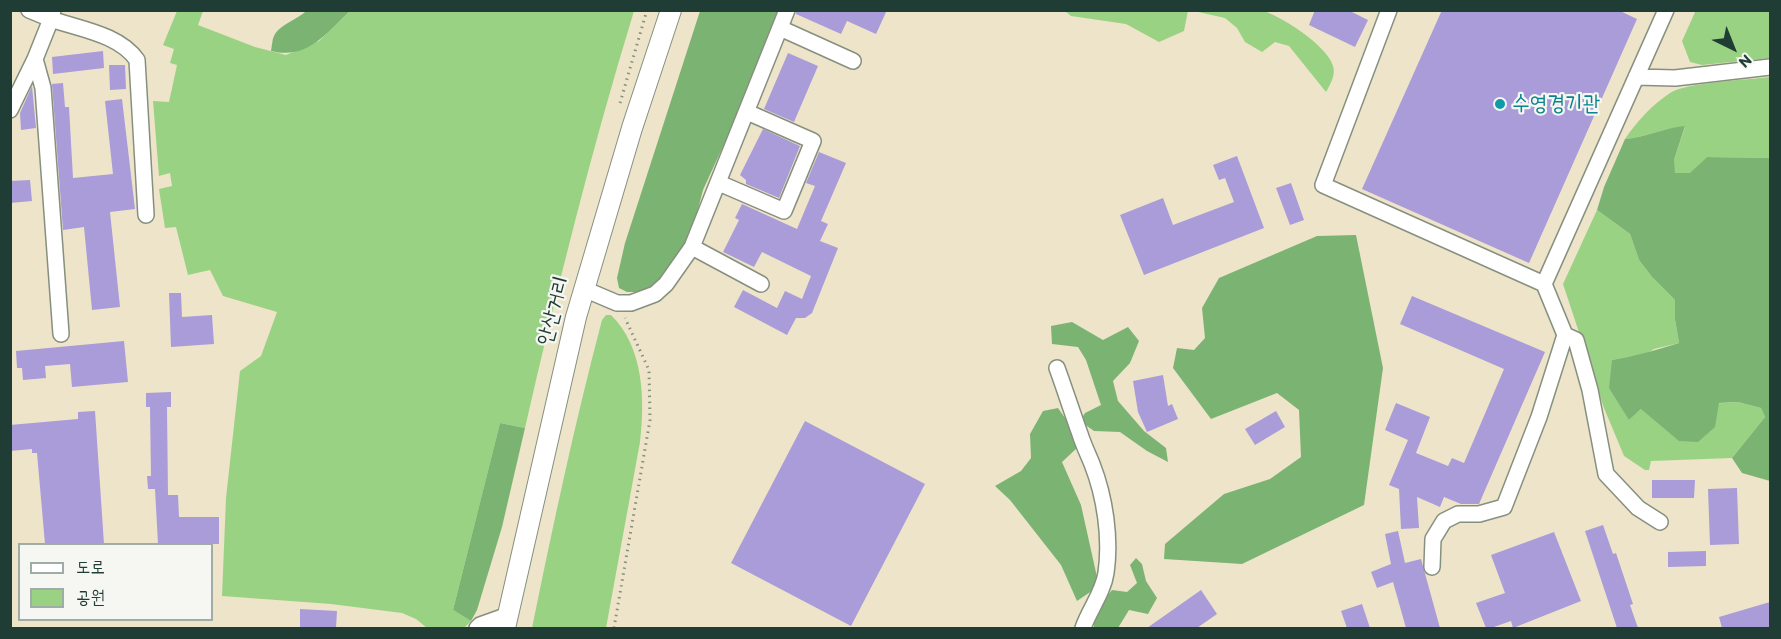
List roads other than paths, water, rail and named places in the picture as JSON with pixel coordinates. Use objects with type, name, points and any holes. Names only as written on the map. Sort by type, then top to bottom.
[{"type":"main road","name":"안산거리","points":[[507,622],[576,317],[632,128],[671,10]]},
{"type":"street","points":[[29,10],[52,15],[115,40],[131,51],[137,60],[146,215]]},
{"type":"street","points":[[584,289],[617,303],[631,303],[655,294],[666,284],[692,247],[787,10]]},
{"type":"street","points":[[1389,10],[1323,185],[1544,284],[1565,335],[1539,417],[1504,507],[1479,514],[1458,514],[1444,521],[1433,540],[1432,567]]},
{"type":"street","points":[[1544,284],[1666,10]]},
{"type":"street","points":[[10,110],[35,60],[52,15]]},
{"type":"street","points":[[780,28],[854,61]]},
{"type":"street","points":[[35,60],[43,88],[61,334]]},
{"type":"street","points":[[1636,77],[1675,78],[1770,67]]},
{"type":"street","points":[[719,183],[784,211],[813,141],[747,112]]},
{"type":"street","points":[[692,247],[761,284]]},
{"type":"street","points":[[1565,335],[1576,340],[1590,390],[1606,474],[1638,508],[1660,522]]},
{"type":"street","points":[[1057,368],[1093,466],[1105,515],[1106,573],[1101,590],[1083,628]]},
{"type":"street","points":[[477,628],[480,625],[507,622]]},
{"type":"place","name":"수영경기관","points":[[1500,104]]}]
